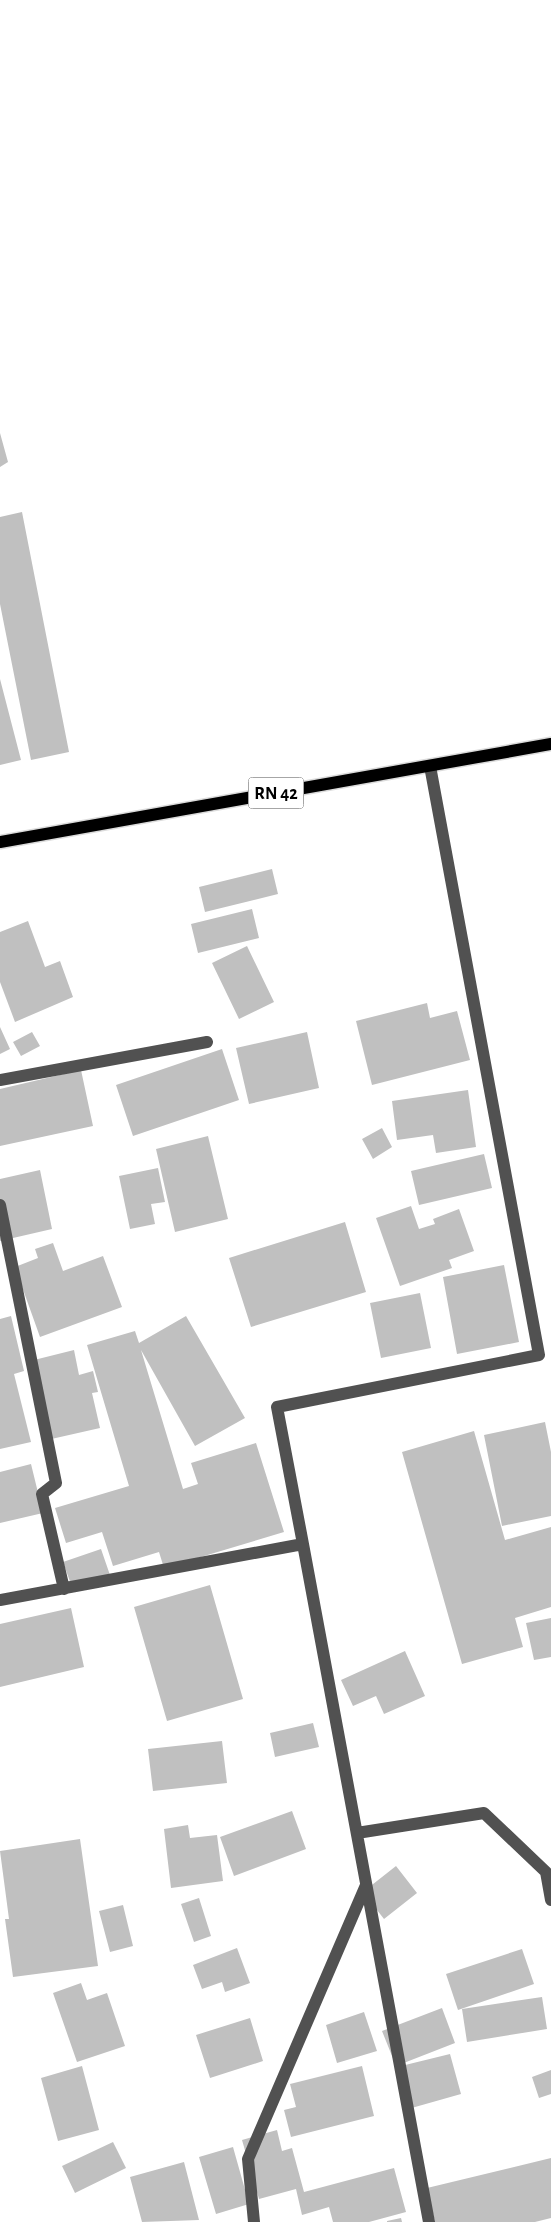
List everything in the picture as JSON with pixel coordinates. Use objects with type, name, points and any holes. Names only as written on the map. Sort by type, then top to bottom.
[{"type":"main road","name":"RN 42","points":[[0,842],[551,744]]},
{"type":"street","points":[[429,2222],[277,1407],[539,1355],[430,766]]},
{"type":"street","points":[[0,1080],[207,1042]]},
{"type":"street","points":[[0,1205],[56,1483],[42,1494],[64,1589]]},
{"type":"street","points":[[0,1600],[303,1544]]},
{"type":"street","points":[[357,1833],[484,1813],[546,1872],[551,1900]]},
{"type":"street","points":[[254,2222],[248,2159],[366,1885]]},
{"type":"building","points":[[0,433],[8,462],[0,467]]},
{"type":"building","points":[[22,512],[69,752],[31,760],[0,604],[0,517]]},
{"type":"building","points":[[0,679],[21,760],[0,765]]},
{"type":"building","points":[[272,869],[278,894],[205,912],[199,887]]},
{"type":"building","points":[[252,909],[259,938],[198,953],[191,924]]},
{"type":"building","points":[[28,921],[45,967],[60,961],[73,997],[15,1022],[0,982],[0,932]]},
{"type":"building","points":[[247,946],[274,1002],[239,1019],[212,963]]},
{"type":"building","points":[[427,1003],[430,1018],[457,1011],[470,1060],[372,1085],[356,1021]]},
{"type":"building","points":[[0,1027],[10,1049],[0,1054]]},
{"type":"building","points":[[32,1032],[40,1046],[21,1056],[13,1042]]},
{"type":"building","points":[[307,1032],[319,1088],[249,1104],[236,1048]]},
{"type":"building","points":[[222,1049],[239,1100],[133,1136],[116,1085]]},
{"type":"building","points":[[81,1070],[93,1126],[0,1146],[0,1089]]},
{"type":"building","points":[[468,1090],[476,1147],[436,1153],[433,1135],[397,1140],[392,1101]]},
{"type":"building","points":[[382,1128],[392,1147],[373,1159],[362,1139]]},
{"type":"building","points":[[208,1136],[228,1219],[175,1232],[156,1149]]},
{"type":"building","points":[[484,1154],[492,1188],[419,1205],[411,1171]]},
{"type":"building","points":[[158,1168],[165,1202],[151,1204],[155,1224],[130,1229],[119,1176]]},
{"type":"building","points":[[40,1170],[52,1229],[0,1241],[0,1179]]},
{"type":"building","points":[[411,1206],[419,1229],[435,1224],[433,1219],[459,1209],[474,1251],[449,1260],[452,1268],[400,1286],[376,1218]]},
{"type":"building","points":[[345,1222],[366,1292],[251,1327],[229,1258]]},
{"type":"building","points":[[53,1243],[63,1271],[103,1256],[122,1307],[40,1337],[15,1267],[38,1258],[35,1249]]},
{"type":"building","points":[[504,1265],[519,1342],[457,1354],[443,1277]]},
{"type":"building","points":[[420,1293],[431,1348],[381,1358],[370,1303]]},
{"type":"building","points":[[11,1316],[24,1371],[14,1374],[31,1442],[0,1449],[0,1319]]},
{"type":"building","points":[[186,1316],[245,1418],[195,1446],[141,1350],[183,1489],[198,1484],[191,1463],[256,1443],[284,1532],[164,1568],[159,1552],[113,1566],[102,1532],[66,1543],[55,1508],[129,1486],[87,1345],[135,1331],[139,1343]]},
{"type":"building","points":[[74,1350],[79,1375],[93,1371],[98,1392],[92,1393],[100,1428],[47,1440],[30,1361]]},
{"type":"building","points":[[545,1422],[551,1452],[551,1516],[502,1526],[484,1435]]},
{"type":"building","points":[[474,1431],[505,1540],[551,1527],[551,1607],[515,1618],[523,1647],[462,1664],[402,1452]]},
{"type":"building","points":[[31,1464],[43,1513],[0,1523],[0,1472]]},
{"type":"building","points":[[101,1549],[111,1578],[73,1590],[63,1562]]},
{"type":"building","points":[[210,1585],[243,1699],[167,1721],[134,1607]]},
{"type":"building","points":[[71,1608],[84,1667],[0,1687],[0,1624]]},
{"type":"building","points":[[551,1618],[551,1657],[534,1660],[526,1623]]},
{"type":"building","points":[[405,1651],[425,1696],[384,1714],[376,1696],[353,1706],[341,1680]]},
{"type":"building","points":[[313,1723],[319,1747],[275,1757],[270,1733]]},
{"type":"building","points":[[222,1741],[227,1783],[153,1791],[148,1749]]},
{"type":"building","points":[[292,1811],[306,1849],[234,1876],[220,1837]]},
{"type":"building","points":[[188,1825],[190,1838],[217,1835],[223,1881],[171,1888],[164,1829]]},
{"type":"building","points":[[80,1839],[98,1966],[13,1977],[5,1919],[9,1919],[0,1851]]},
{"type":"building","points":[[396,1866],[417,1893],[384,1919],[363,1892]]},
{"type":"building","points":[[199,1898],[211,1936],[194,1942],[181,1904]]},
{"type":"building","points":[[123,1905],[133,1946],[110,1952],[99,1911]]},
{"type":"building","points":[[237,1948],[250,1983],[225,1992],[222,1982],[202,1989],[193,1965]]},
{"type":"building","points":[[522,1949],[534,1984],[458,2010],[446,1974]]},
{"type":"building","points":[[81,1983],[87,2000],[107,1993],[125,2046],[77,2062],[53,1993]]},
{"type":"building","points":[[542,1997],[547,2029],[467,2042],[462,2009]]},
{"type":"building","points":[[442,2008],[455,2043],[396,2066],[382,2031]]},
{"type":"building","points":[[364,2012],[377,2051],[337,2063],[326,2025]]},
{"type":"building","points":[[250,2018],[263,2061],[210,2078],[196,2035]]},
{"type":"building","points":[[450,2054],[461,2094],[408,2109],[397,2067]]},
{"type":"building","points":[[82,2066],[99,2130],[58,2141],[41,2078]]},
{"type":"building","points":[[362,2066],[374,2116],[291,2137],[284,2110],[296,2107],[290,2084]]},
{"type":"building","points":[[551,2070],[551,2094],[539,2098],[532,2077]]},
{"type":"building","points":[[277,2130],[282,2151],[292,2148],[304,2192],[394,2168],[406,2212],[369,2222],[333,2222],[329,2207],[302,2215],[296,2189],[259,2199],[242,2140]]},
{"type":"building","points":[[113,2142],[126,2168],[75,2193],[62,2166]]},
{"type":"building","points":[[233,2147],[249,2204],[216,2214],[199,2157]]},
{"type":"building","points":[[551,2158],[551,2218],[535,2222],[435,2222],[427,2188]]},
{"type":"building","points":[[184,2162],[199,2220],[142,2222],[130,2177]]},
{"type":"building","points":[[401,2218],[402,2222],[387,2222],[387,2221]]}]
